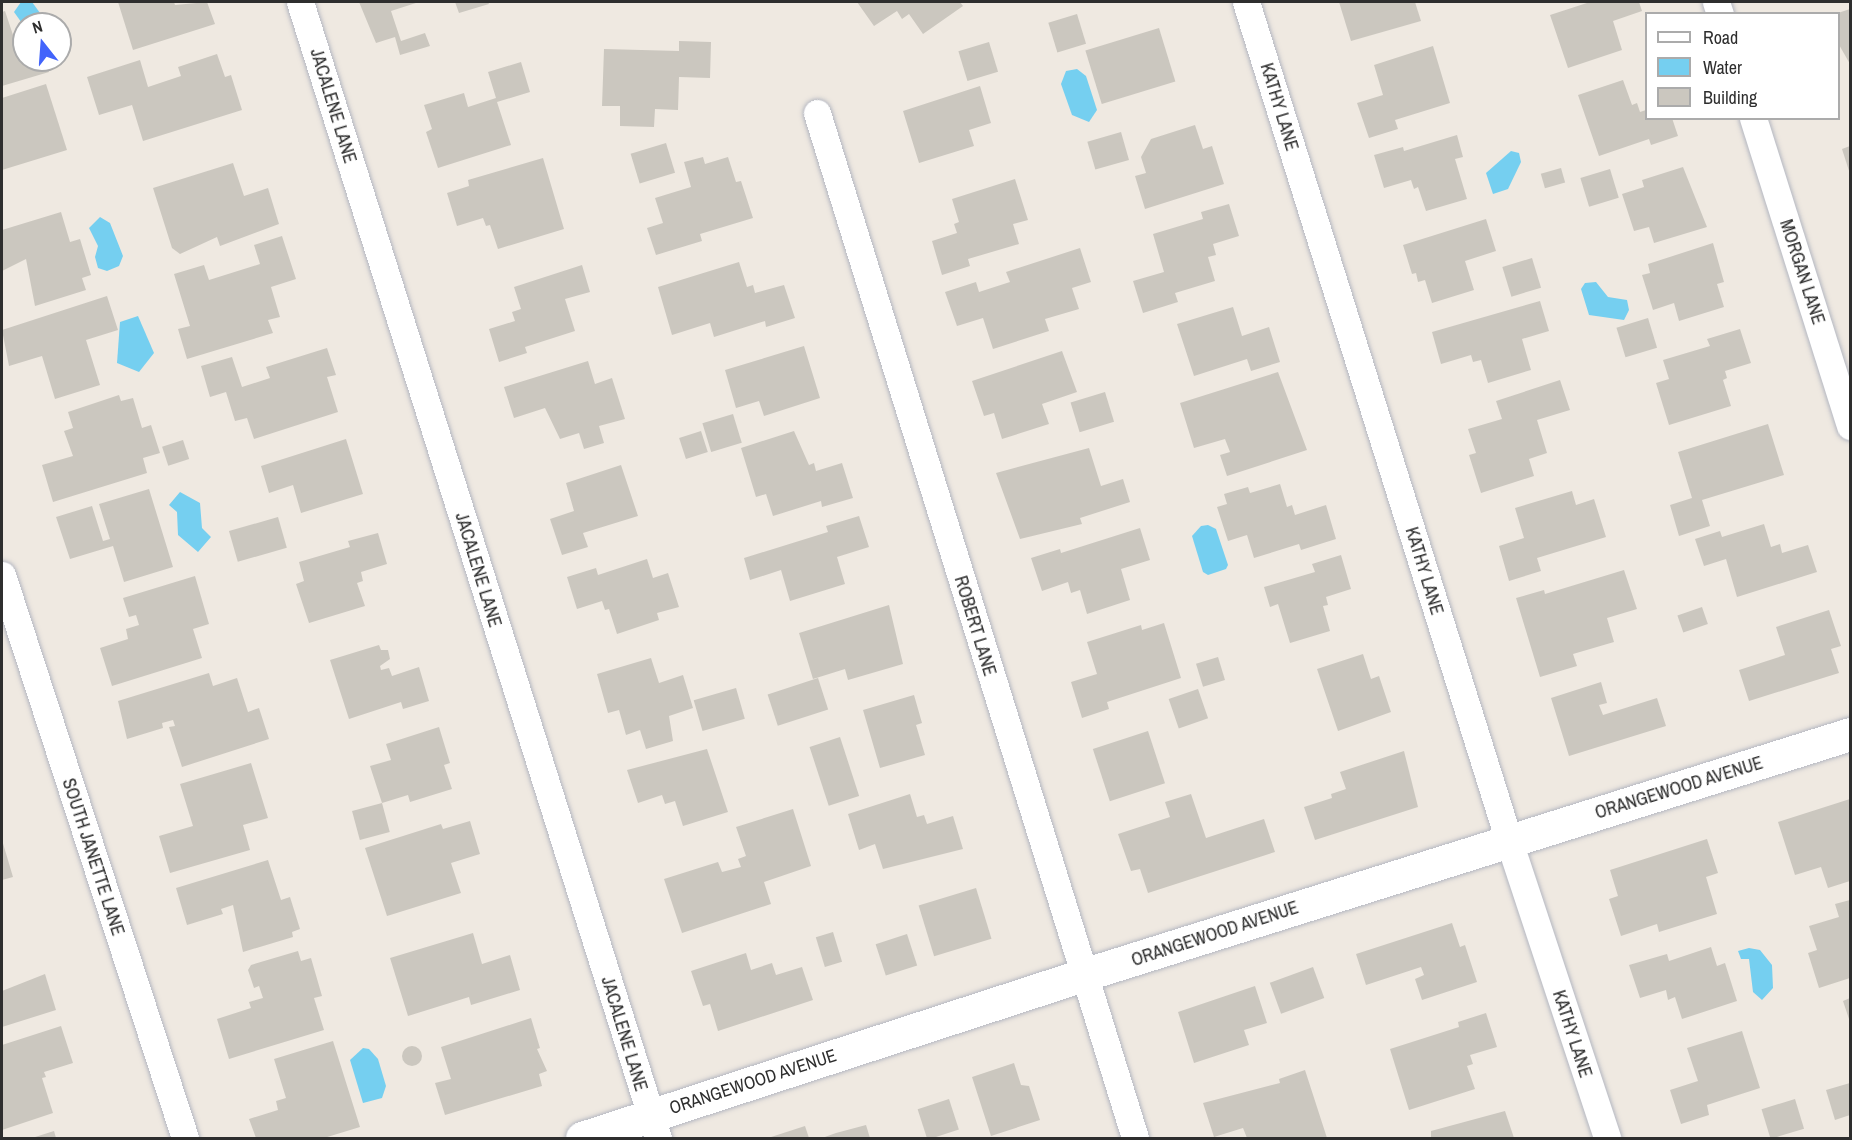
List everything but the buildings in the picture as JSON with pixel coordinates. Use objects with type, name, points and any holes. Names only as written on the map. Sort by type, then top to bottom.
[{"type":"main road","name":"ORANGEWOOD AVENUE","points":[[582,1138],[654,1127],[1083,975],[1851,734]]},
{"type":"street","name":"JACALENE LANE","points":[[300,2],[654,1127]]},
{"type":"street","name":"KATHY LANE","points":[[1246,2],[1509,841],[1607,1138]]},
{"type":"street","name":"ROBERT LANE","points":[[817,113],[1135,1138]]},
{"type":"street","name":"MORGAN LANE","points":[[1754,120],[1851,426]]},
{"type":"street","name":"SOUTH JANETTE LANE","points":[[2,575],[185,1138]]},
{"type":"water","points":[[21,2],[32,2],[39,12],[14,12]]},
{"type":"water","points":[[1077,69],[1086,76],[1097,110],[1089,122],[1072,115],[1061,84],[1066,71]]},
{"type":"water","points":[[1511,151],[1519,153],[1521,162],[1508,189],[1493,194],[1486,173]]},
{"type":"water","points":[[100,217],[110,223],[123,256],[119,266],[107,271],[98,268],[95,257],[98,246],[89,228]]},
{"type":"water","points":[[1596,282],[1608,297],[1627,300],[1629,310],[1624,320],[1589,315],[1581,289],[1585,283]]},
{"type":"water","points":[[138,316],[154,353],[139,372],[117,363],[120,322]]},
{"type":"water","points":[[180,492],[200,503],[202,528],[211,537],[198,552],[178,535],[177,512],[169,505]]},
{"type":"water","points":[[1208,525],[1216,529],[1228,565],[1226,569],[1208,575],[1203,572],[1192,536],[1201,526]]},
{"type":"water","points":[[1749,948],[1760,950],[1772,965],[1773,988],[1762,1000],[1753,992],[1749,959],[1741,959],[1738,951]]},
{"type":"water","points":[[363,1048],[369,1049],[378,1059],[386,1086],[382,1098],[363,1103],[350,1060]]}]
